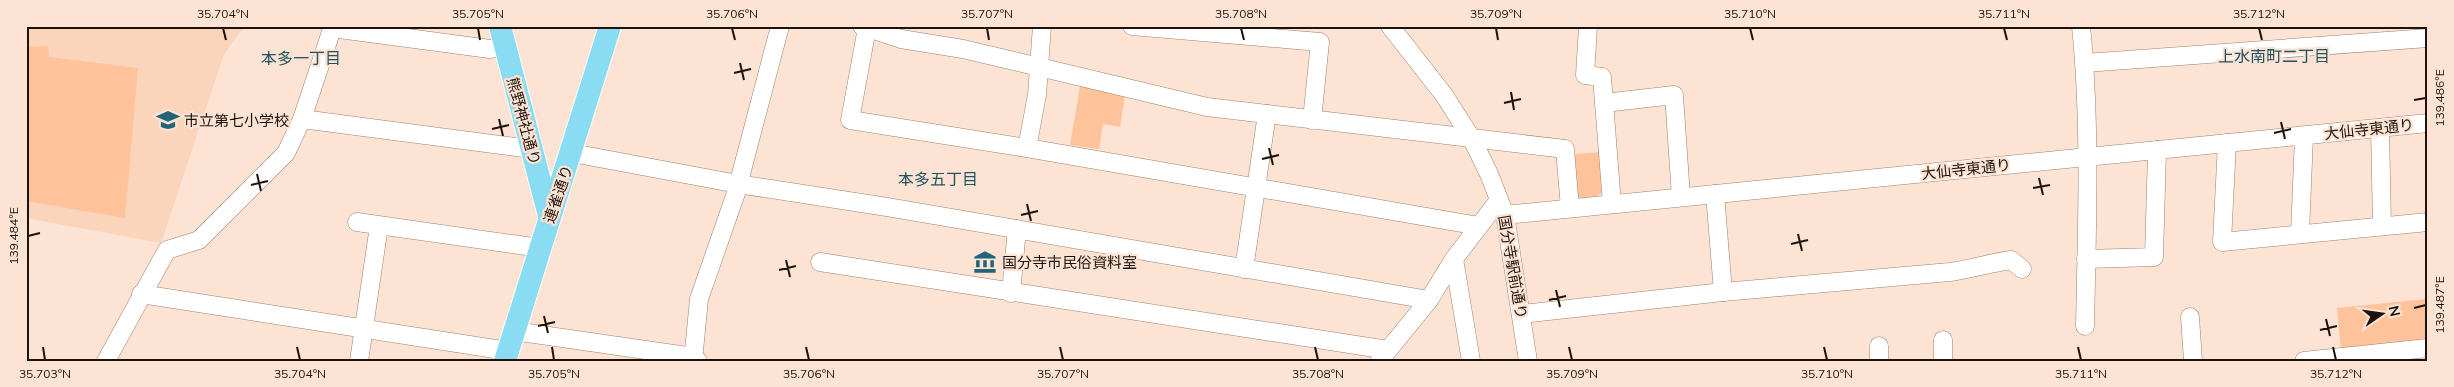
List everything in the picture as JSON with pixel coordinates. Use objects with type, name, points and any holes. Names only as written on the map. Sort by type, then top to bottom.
[{"type":"main road","name":"連雀通り","points":[[509,348],[549,216],[572,153],[610,26]]},
{"type":"main road","name":"熊野神社通り","points":[[502,36],[549,216]]},
{"type":"street","points":[[142,294],[364,329],[509,348],[695,360],[699,299],[738,184],[780,26]]},
{"type":"street","points":[[1027,148],[1037,95],[1042,26]]},
{"type":"street","points":[[1132,26],[1320,42],[1312,120]]},
{"type":"street","name":"国分寺駅前通り","points":[[1390,26],[1444,95],[1472,138],[1502,207],[1522,314],[1528,361]]},
{"type":"street","points":[[1588,26],[1585,74],[1602,77],[1612,204]]},
{"type":"street","points":[[2081,26],[2085,63],[2088,157],[2085,326]]},
{"type":"street","points":[[106,361],[167,250],[200,240],[286,154],[302,119],[333,27],[490,49],[502,36]]},
{"type":"street","points":[[1479,226],[1027,148],[850,120],[865,27],[901,39],[963,49],[1207,107],[1565,149],[1570,208]]},
{"type":"street","points":[[2085,63],[2428,38]]},
{"type":"street","points":[[1604,103],[1674,94],[1680,197]]},
{"type":"street","points":[[1244,269],[1268,114]]},
{"type":"street","points":[[302,119],[531,149]]},
{"type":"street","name":"大仙寺東通り","points":[[1502,207],[1570,208],[2428,124]]},
{"type":"street","points":[[2380,128],[2382,226]]},
{"type":"street","points":[[2300,234],[2304,136]]},
{"type":"street","points":[[2227,143],[2222,242],[2428,222]]},
{"type":"street","points":[[2086,259],[2154,257],[2157,150]]},
{"type":"street","points":[[572,153],[738,184],[1017,229],[1429,300]]},
{"type":"street","points":[[1715,194],[1723,292]]},
{"type":"street","points":[[820,262],[1383,356],[1429,300],[1454,259],[1479,226],[1502,207]]},
{"type":"street","points":[[357,222],[540,248]]},
{"type":"street","points":[[358,361],[379,226]]},
{"type":"street","points":[[1011,293],[1017,229]]},
{"type":"street","points":[[1454,259],[1471,361]]},
{"type":"street","points":[[1522,314],[1723,292],[1950,272],[1981,268],[1990,263],[2011,260],[2022,269]]},
{"type":"street","points":[[2190,317],[2193,361]]},
{"type":"street","points":[[1943,340],[1943,361]]},
{"type":"street","points":[[2304,361],[2428,348]]},
{"type":"shaded area","points":[[26,26],[244,26],[223,56],[161,243],[26,218]]},
{"type":"shaded area","points":[[48,46],[49,57],[138,68],[125,218],[26,201],[26,47]]},
{"type":"shaded area","points":[[1080,86],[1125,95],[1120,127],[1103,124],[1099,149],[1070,145]]},
{"type":"shaded area","points":[[1602,152],[1604,190],[1597,197],[1578,199],[1574,193],[1572,154]]},
{"type":"shaded area","points":[[2426,299],[2428,342],[2341,350],[2337,308]]},
{"type":"place","name":"市立第七小学校","points":[[168,120]]},
{"type":"place","name":"国分寺市民俗資料室","points":[[985,262]]},
{"type":"district","name":"上水南町二丁目","points":[[2274,56]]},
{"type":"district","name":"本多一丁目","points":[[301,58]]},
{"type":"district","name":"本多五丁目","points":[[938,179]]}]
